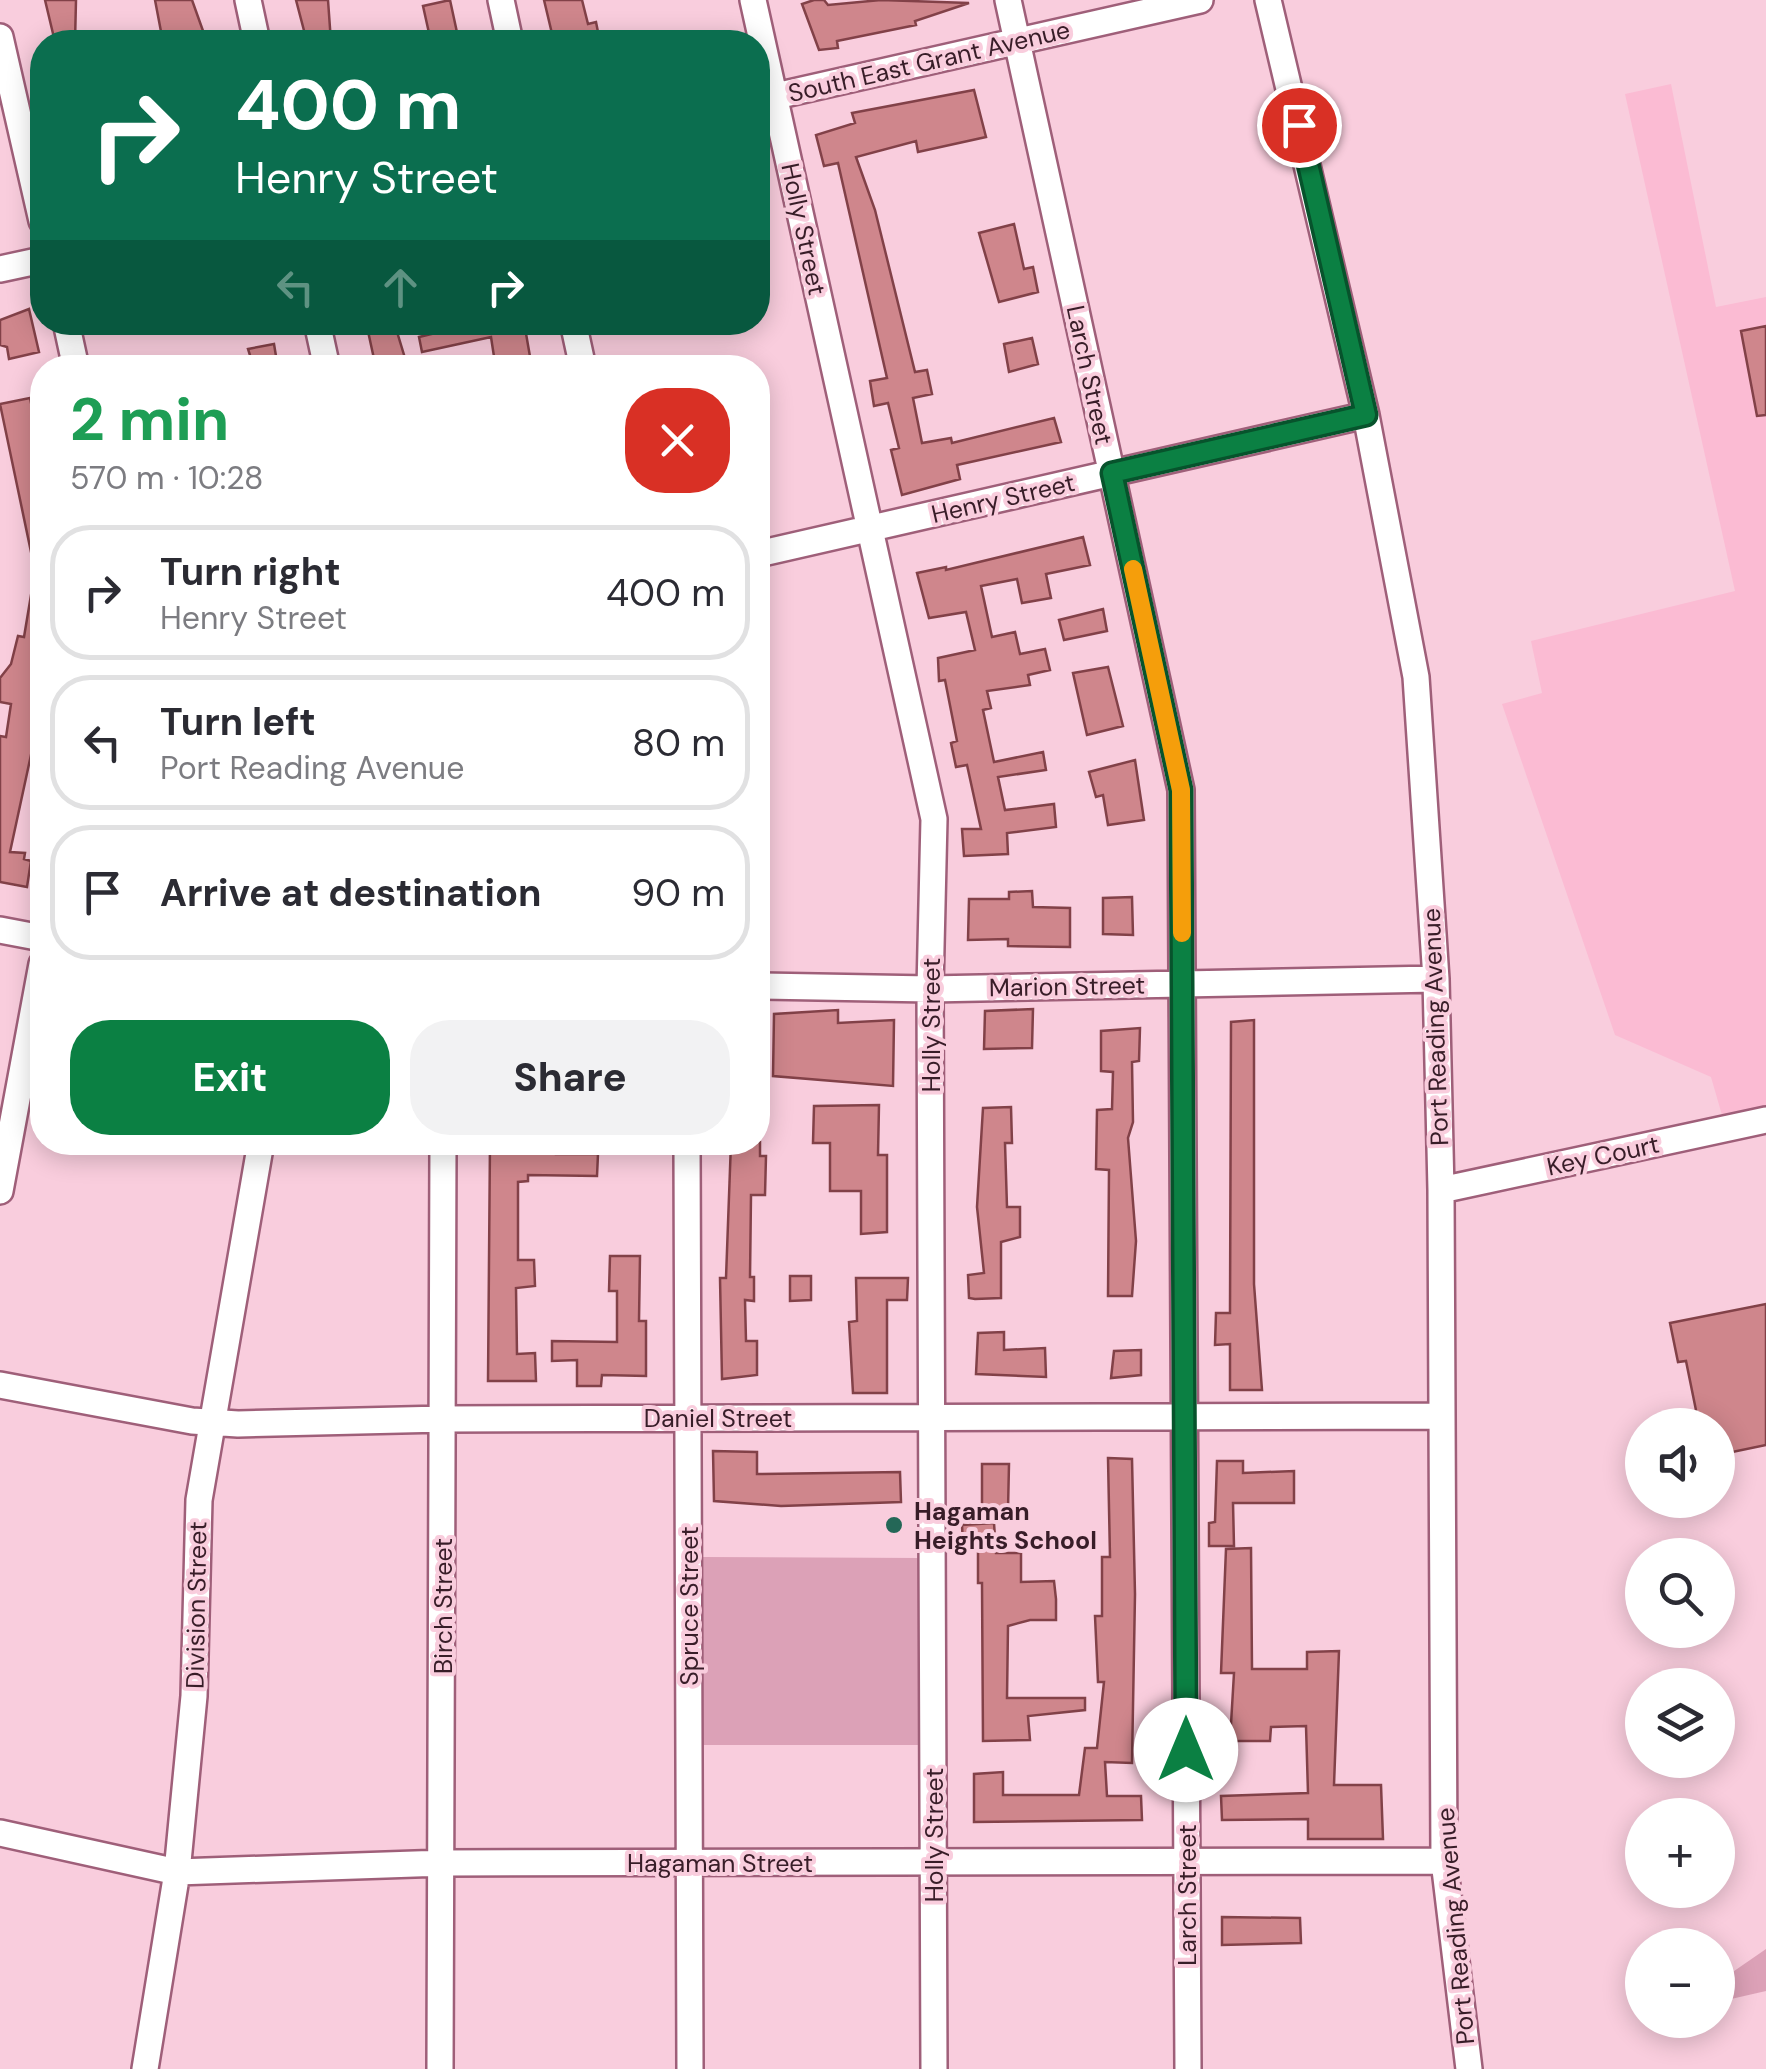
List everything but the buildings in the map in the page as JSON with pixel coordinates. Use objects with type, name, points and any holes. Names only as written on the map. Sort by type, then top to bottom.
[{"type":"street","points":[[248,0],[254,30]]},
{"type":"street","points":[[501,0],[507,30]]},
{"type":"street","name":"Holly Street","points":[[753,0],[757,30]]},
{"type":"street","name":"Larch Street","points":[[1008,0],[1181,790],[1188,2069]]},
{"type":"street","name":"South East Grant Avenue","points":[[770,97],[1200,0]]},
{"type":"street","name":"Port Reading Avenue","points":[[1268,0],[1366,415],[1416,677],[1436,979],[1441,1190],[1439,1416],[1444,1860],[1469,2069]]},
{"type":"street","points":[[0,36],[30,168]]},
{"type":"street","name":"Holly Street","points":[[770,115],[870,528],[934,819],[930,989],[934,2069]]},
{"type":"street","points":[[0,269],[30,263]]},
{"type":"street","name":"Henry Street","points":[[770,551],[1366,415]]},
{"type":"street","points":[[0,930],[30,936]]},
{"type":"street","name":"Marion Street","points":[[770,986],[930,989],[1436,979]]},
{"type":"street","points":[[0,1191],[30,1029]]},
{"type":"street","name":"Key Court","points":[[1441,1190],[1766,1120]]},
{"type":"street","name":"Division Street","points":[[146,2069],[177,1872],[194,1696],[199,1500],[260,1155]]},
{"type":"street","name":"Birch Street","points":[[440,2069],[444,1863],[443,1155]]},
{"type":"street","name":"Spruce Street","points":[[687,1155],[690,2069]]},
{"type":"street","name":"Daniel Street","points":[[0,1384],[212,1421],[1439,1416]]},
{"type":"street","name":"Hagaman Street","points":[[0,1833],[177,1872],[444,1863],[1444,1860]]},
{"type":"shaded area","points":[[1671,84],[1716,307],[1766,297],[1766,1120],[1726,1129],[1711,1077],[1615,1035],[1502,704],[1542,693],[1531,641],[1735,591],[1625,94]]},
{"type":"shaded area","points":[[701,1557],[920,1558],[919,1745],[701,1745]]},
{"type":"shaded area","points":[[1766,1949],[1766,1991],[1735,1998],[1735,1970]]},
{"type":"slow traffic","points":[[1133,569],[1181,790],[1182,933]]},
{"type":"place","name":"Hagaman Heights School","points":[[894,1525]]},
{"type":"route","points":[[1186,1750],[1181,790],[1112,473],[1366,415],[1299,125]]}]
